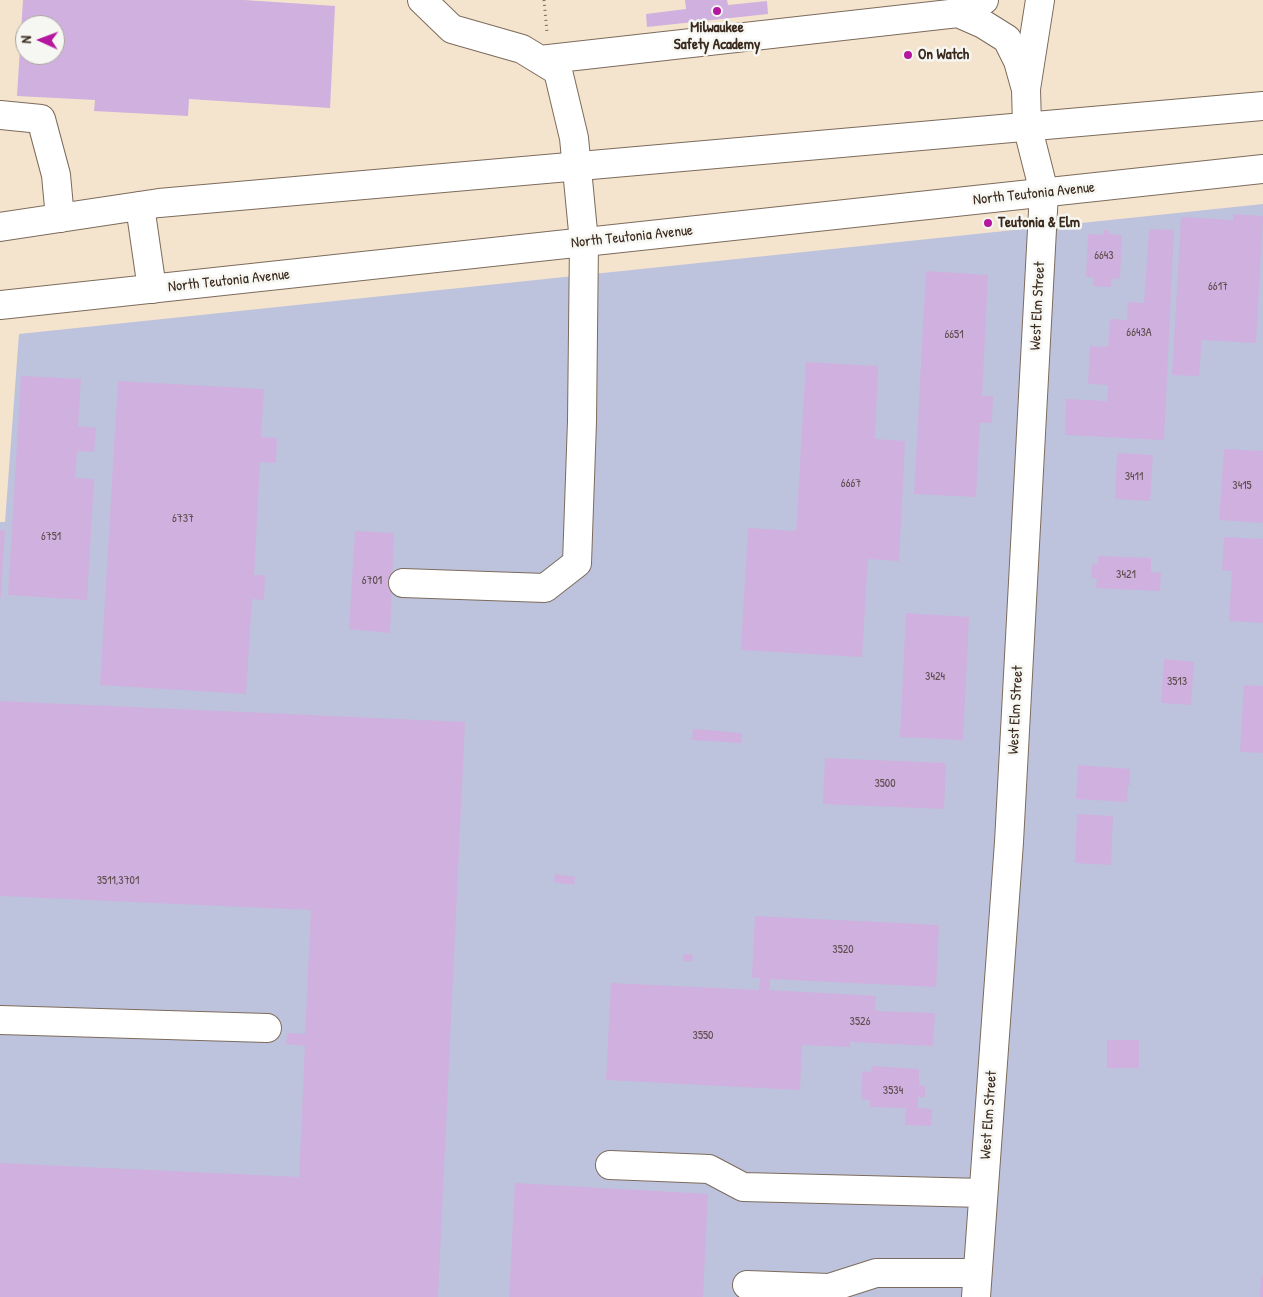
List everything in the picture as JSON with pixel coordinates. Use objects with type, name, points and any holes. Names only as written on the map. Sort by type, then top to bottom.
[{"type":"main road","points":[[403,583],[545,588],[577,563],[582,421],[584,242],[574,138],[558,72],[522,49],[452,28],[422,0]]},
{"type":"main road","points":[[540,60],[958,13],[984,0]]},
{"type":"main road","points":[[1026,89],[1040,0]]},
{"type":"main road","points":[[958,13],[983,24],[1007,39],[1018,61],[1026,89]]},
{"type":"main road","name":"West Elm Street","points":[[976,1285],[1009,842],[1044,192],[1027,125],[1026,89]]},
{"type":"main road","points":[[0,228],[140,206],[1027,125],[1263,106]]},
{"type":"main road","points":[[0,115],[42,119],[56,175],[60,218]]},
{"type":"main road","name":"North Teutonia Avenue","points":[[0,305],[1263,169]]},
{"type":"main road","points":[[140,206],[152,289]]},
{"type":"main road","points":[[0,1020],[267,1028]]},
{"type":"main road","points":[[610,1164],[709,1169],[743,1187],[983,1193]]},
{"type":"main road","points":[[747,1285],[829,1288],[876,1273],[976,1285]]},
{"type":"shaded area","points":[[1263,204],[1263,1297],[0,1297],[0,522],[5,522],[19,334]]},
{"type":"building","points":[[23,0],[244,0],[335,6],[330,108],[189,99],[188,116],[94,111],[95,100],[17,96],[19,65],[65,65],[65,15],[22,15]]},
{"type":"building","name":"Milwaukee Safety Academy","points":[[685,0],[727,0],[728,5],[767,1],[768,14],[647,27],[646,14],[686,9]]},
{"type":"building","points":[[1233,214],[1263,216],[1256,343],[1202,340],[1199,376],[1172,375],[1181,217],[1233,220]]},
{"type":"building","points":[[1149,229],[1174,230],[1164,440],[1065,435],[1066,399],[1107,401],[1108,385],[1088,384],[1090,346],[1108,347],[1110,319],[1127,320],[1128,302],[1144,303]]},
{"type":"building","points":[[1104,230],[1109,231],[1109,234],[1122,235],[1120,279],[1111,278],[1111,287],[1093,286],[1094,278],[1086,277],[1088,234],[1103,235]]},
{"type":"building","points":[[926,271],[988,275],[982,396],[993,396],[992,423],[980,423],[976,497],[914,494]]},
{"type":"building","points":[[806,362],[878,366],[875,439],[905,441],[899,561],[868,559],[862,657],[741,650],[748,528],[796,531]]},
{"type":"building","points":[[21,376],[81,379],[78,426],[96,428],[94,452],[77,451],[75,478],[94,479],[87,600],[8,595]]},
{"type":"building","points":[[118,381],[264,389],[261,437],[277,438],[276,463],[260,462],[254,575],[265,575],[264,600],[252,599],[246,694],[100,685]]},
{"type":"building","points":[[1224,449],[1263,451],[1263,523],[1219,520]]},
{"type":"building","points":[[1117,453],[1153,455],[1150,501],[1115,499]]},
{"type":"building","points":[[0,530],[5,530],[1,598],[0,598]]},
{"type":"building","points":[[355,531],[394,533],[390,633],[349,629]]},
{"type":"building","points":[[1224,537],[1263,539],[1263,623],[1229,621],[1232,571],[1222,570]]},
{"type":"building","points":[[1098,556],[1151,558],[1151,572],[1161,573],[1160,591],[1096,588],[1097,579],[1091,578],[1092,564],[1098,565]]},
{"type":"building","points":[[906,613],[969,617],[963,740],[900,737]]},
{"type":"building","points":[[1164,659],[1194,662],[1191,705],[1161,703]]},
{"type":"building","points":[[1244,685],[1263,686],[1263,753],[1240,752]]},
{"type":"building","points":[[0,701],[465,722],[438,1297],[0,1297],[0,1163],[299,1177],[305,1046],[286,1044],[287,1033],[305,1034],[311,910],[0,896]]},
{"type":"building","points":[[693,729],[742,733],[741,743],[692,740]]},
{"type":"building","points":[[825,758],[946,763],[944,809],[823,804]]},
{"type":"building","points":[[1078,765],[1130,769],[1130,786],[1128,785],[1127,802],[1076,799]]},
{"type":"building","points":[[1077,814],[1113,816],[1111,865],[1075,863]]},
{"type":"building","points":[[555,874],[575,877],[574,885],[554,882]]},
{"type":"building","points":[[755,916],[939,925],[936,987],[770,979],[769,990],[876,996],[875,1011],[935,1013],[933,1046],[850,1042],[850,1047],[802,1045],[800,1090],[606,1080],[611,983],[759,990],[760,978],[752,978]]},
{"type":"building","points":[[683,954],[692,954],[693,961],[683,961]]},
{"type":"building","points":[[1107,1040],[1139,1040],[1139,1068],[1107,1068]]},
{"type":"building","points":[[872,1066],[919,1069],[919,1086],[925,1086],[925,1097],[918,1097],[918,1108],[932,1109],[931,1126],[905,1125],[906,1108],[870,1107],[870,1100],[861,1099],[862,1071],[871,1072]]},
{"type":"building","points":[[515,1183],[708,1194],[703,1297],[509,1297]]},
{"type":"building","points":[[1261,1276],[1263,1276],[1263,1297],[1260,1297]]},
{"type":"place","name":"Milwaukee Safety Academy","points":[[717,11]]},
{"type":"place","name":"On Watch","points":[[908,55]]},
{"type":"place","name":"Teutonia & Elm","points":[[988,223]]}]
